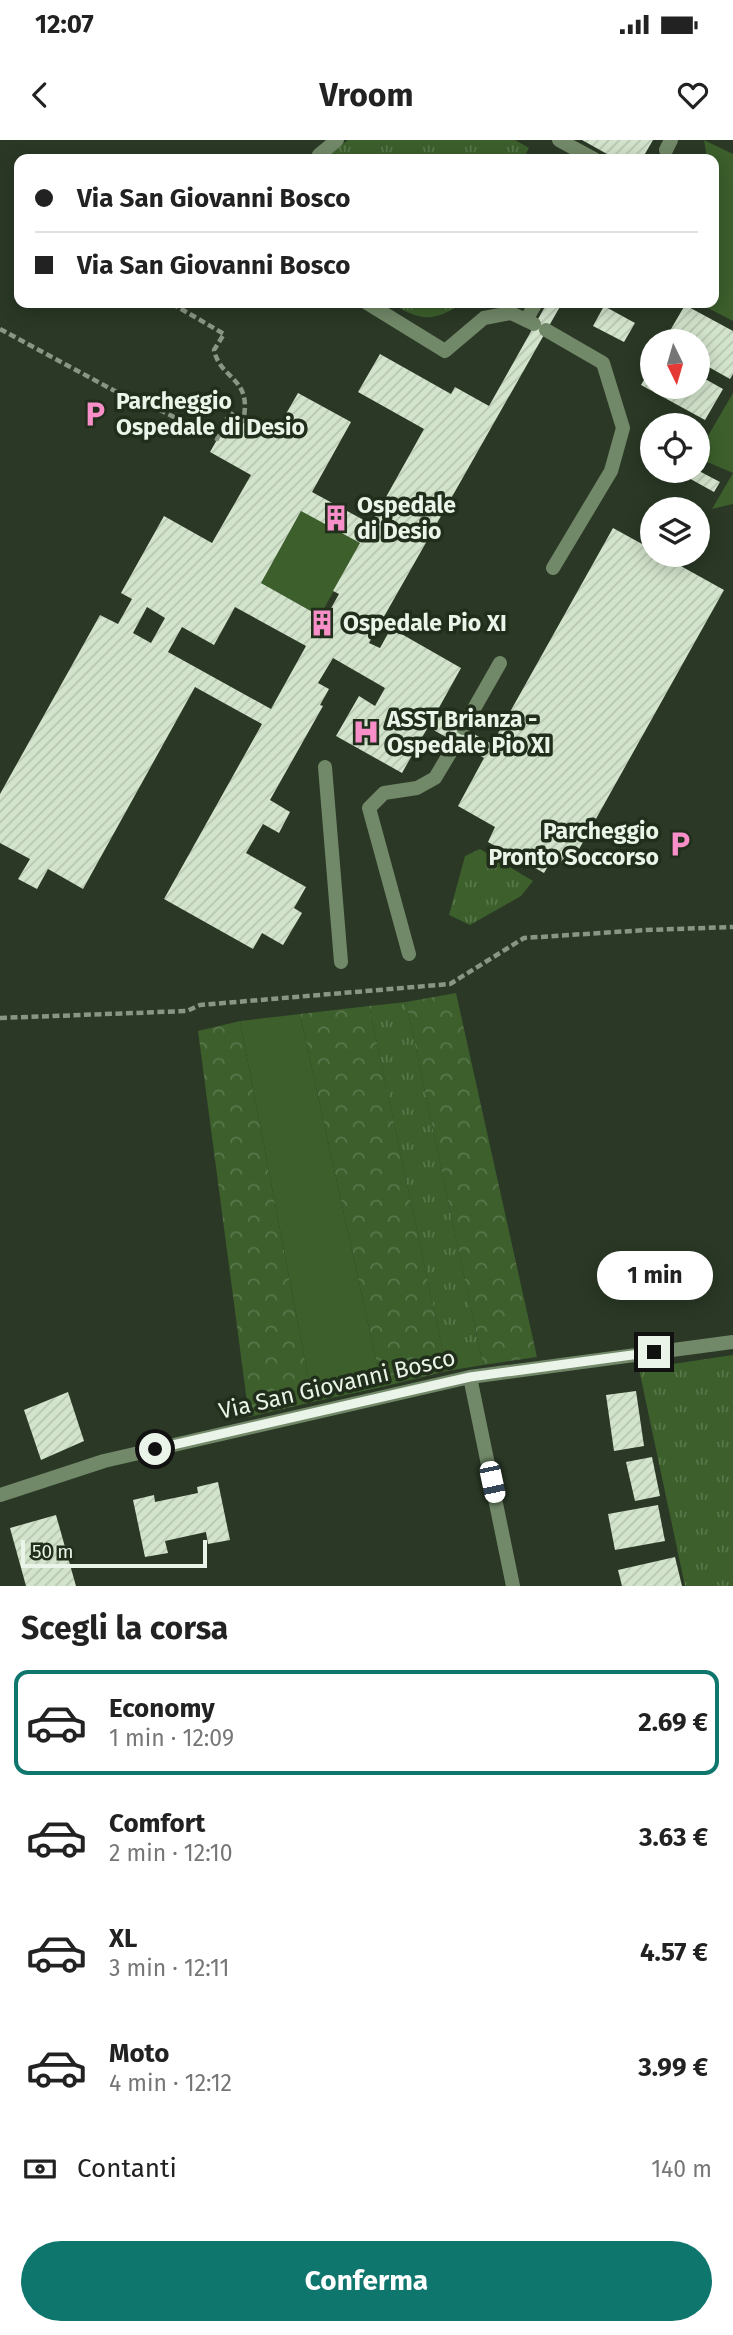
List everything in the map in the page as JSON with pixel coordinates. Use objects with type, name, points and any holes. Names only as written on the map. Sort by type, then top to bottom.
[{"type":"street","points":[[323,154],[337,140]]},
{"type":"street","points":[[559,140],[585,154]]},
{"type":"street","points":[[375,308],[445,351],[484,318],[511,313],[603,363],[623,428],[611,471],[554,568]]},
{"type":"street","points":[[536,308],[536,325]]},
{"type":"street","points":[[463,728],[500,663]]},
{"type":"street","points":[[409,954],[369,807],[384,793],[416,788],[435,778],[456,743]]},
{"type":"street","points":[[325,767],[341,962]]},
{"type":"street","name":"Via San Giovanni Bosco","points":[[0,1495],[104,1461],[470,1377],[733,1342]]},
{"type":"street","points":[[470,1377],[513,1586]]},
{"type":"path","points":[[0,330],[113,390],[217,439],[230,413],[243,421],[247,405],[241,388],[216,358],[214,350],[224,334],[180,308]]},
{"type":"path","points":[[0,1018],[187,1011],[200,1005],[450,984],[523,938],[733,927]]},
{"type":"green space","points":[[348,140],[515,140],[529,148],[526,154],[330,154]]},
{"type":"green space","points":[[704,140],[733,154],[733,321],[708,308],[719,308],[719,154],[706,154]]},
{"type":"green space","points":[[400,308],[454,308],[435,316],[411,314]]},
{"type":"green space","points":[[733,393],[733,473],[710,463],[710,432]]},
{"type":"green space","points":[[733,473],[733,504],[712,509]]},
{"type":"green space","points":[[301,511],[360,543],[320,616],[261,583]]},
{"type":"green space","points":[[480,849],[533,881],[521,896],[470,925],[449,915],[465,856]]},
{"type":"green space","points":[[456,993],[537,1357],[483,1365],[406,1002]]},
{"type":"green space","points":[[406,1002],[483,1365],[447,1371],[369,1006]]},
{"type":"green space","points":[[369,1006],[447,1371],[382,1387],[300,1014]]},
{"type":"green space","points":[[300,1014],[382,1387],[313,1402],[240,1021]]},
{"type":"green space","points":[[240,1021],[313,1402],[249,1417],[198,1031]]},
{"type":"green space","points":[[733,1355],[733,1586],[685,1586],[639,1369]]},
{"type":"building","points":[[582,140],[653,140],[645,154],[607,154]]},
{"type":"building","points":[[544,308],[559,308],[369,643],[380,648],[391,628],[461,668],[436,713],[492,744],[613,528],[640,543],[640,567],[683,567],[724,590],[569,867],[552,859],[544,873],[488,842],[495,827],[458,806],[484,758],[428,727],[402,773],[336,736],[359,696],[375,706],[385,688],[333,658],[318,683],[329,689],[320,705],[323,706],[270,800],[290,812],[279,833],[263,824],[246,853],[306,887],[294,908],[302,913],[283,945],[262,933],[253,949],[164,899],[262,724],[195,687],[83,889],[48,869],[37,889],[18,879],[30,859],[0,843],[0,794],[100,615],[118,624],[132,599],[121,593],[164,516],[212,543],[251,475],[210,452],[231,415],[272,438],[298,393],[351,422],[312,492],[371,524],[424,429],[358,392],[380,354],[451,394],[455,387],[489,406]],"holes":[[[301,511],[360,543],[333,591],[339,594],[325,619],[261,583]],[[147,607],[165,618],[151,643],[133,633]],[[235,607],[306,646],[271,709],[168,652],[182,627],[214,645]]]},
{"type":"building","points":[[603,308],[635,323],[624,342],[593,326]]},
{"type":"building","points":[[683,308],[691,308],[733,331],[733,374],[730,379],[710,368],[710,329],[671,329]]},
{"type":"building","points":[[710,382],[723,389],[709,413],[692,413],[667,399],[710,399]]},
{"type":"building","points":[[710,477],[720,482],[714,492],[698,483],[710,483]]},
{"type":"building","points":[[636,1391],[644,1446],[614,1451],[606,1395]]},
{"type":"building","points":[[68,1392],[84,1441],[41,1460],[24,1410]]},
{"type":"building","points":[[652,1457],[660,1496],[635,1501],[626,1462]]},
{"type":"building","points":[[218,1482],[230,1540],[208,1544],[206,1532],[165,1541],[168,1553],[145,1557],[133,1500],[154,1495],[155,1502],[198,1493],[197,1487]]},
{"type":"building","points":[[658,1505],[665,1541],[615,1550],[608,1514]]},
{"type":"building","points":[[56,1515],[76,1586],[26,1586],[10,1528]]},
{"type":"building","points":[[675,1557],[682,1586],[622,1586],[618,1570]]},
{"type":"place","name":"Parcheggio Ospedale di Desio","points":[[95,414]]},
{"type":"place","name":"Ospedale di Desio","points":[[336,518]]},
{"type":"place","name":"Ospedale Pio XI","points":[[322,623]]},
{"type":"place","name":"ASST Brianza - Ospedale Pio XI","points":[[366,732]]},
{"type":"place","name":"Parcheggio Pronto Soccorso","points":[[680,844]]},
{"type":"route","points":[[155,1449],[470,1377],[654,1352]]}]
